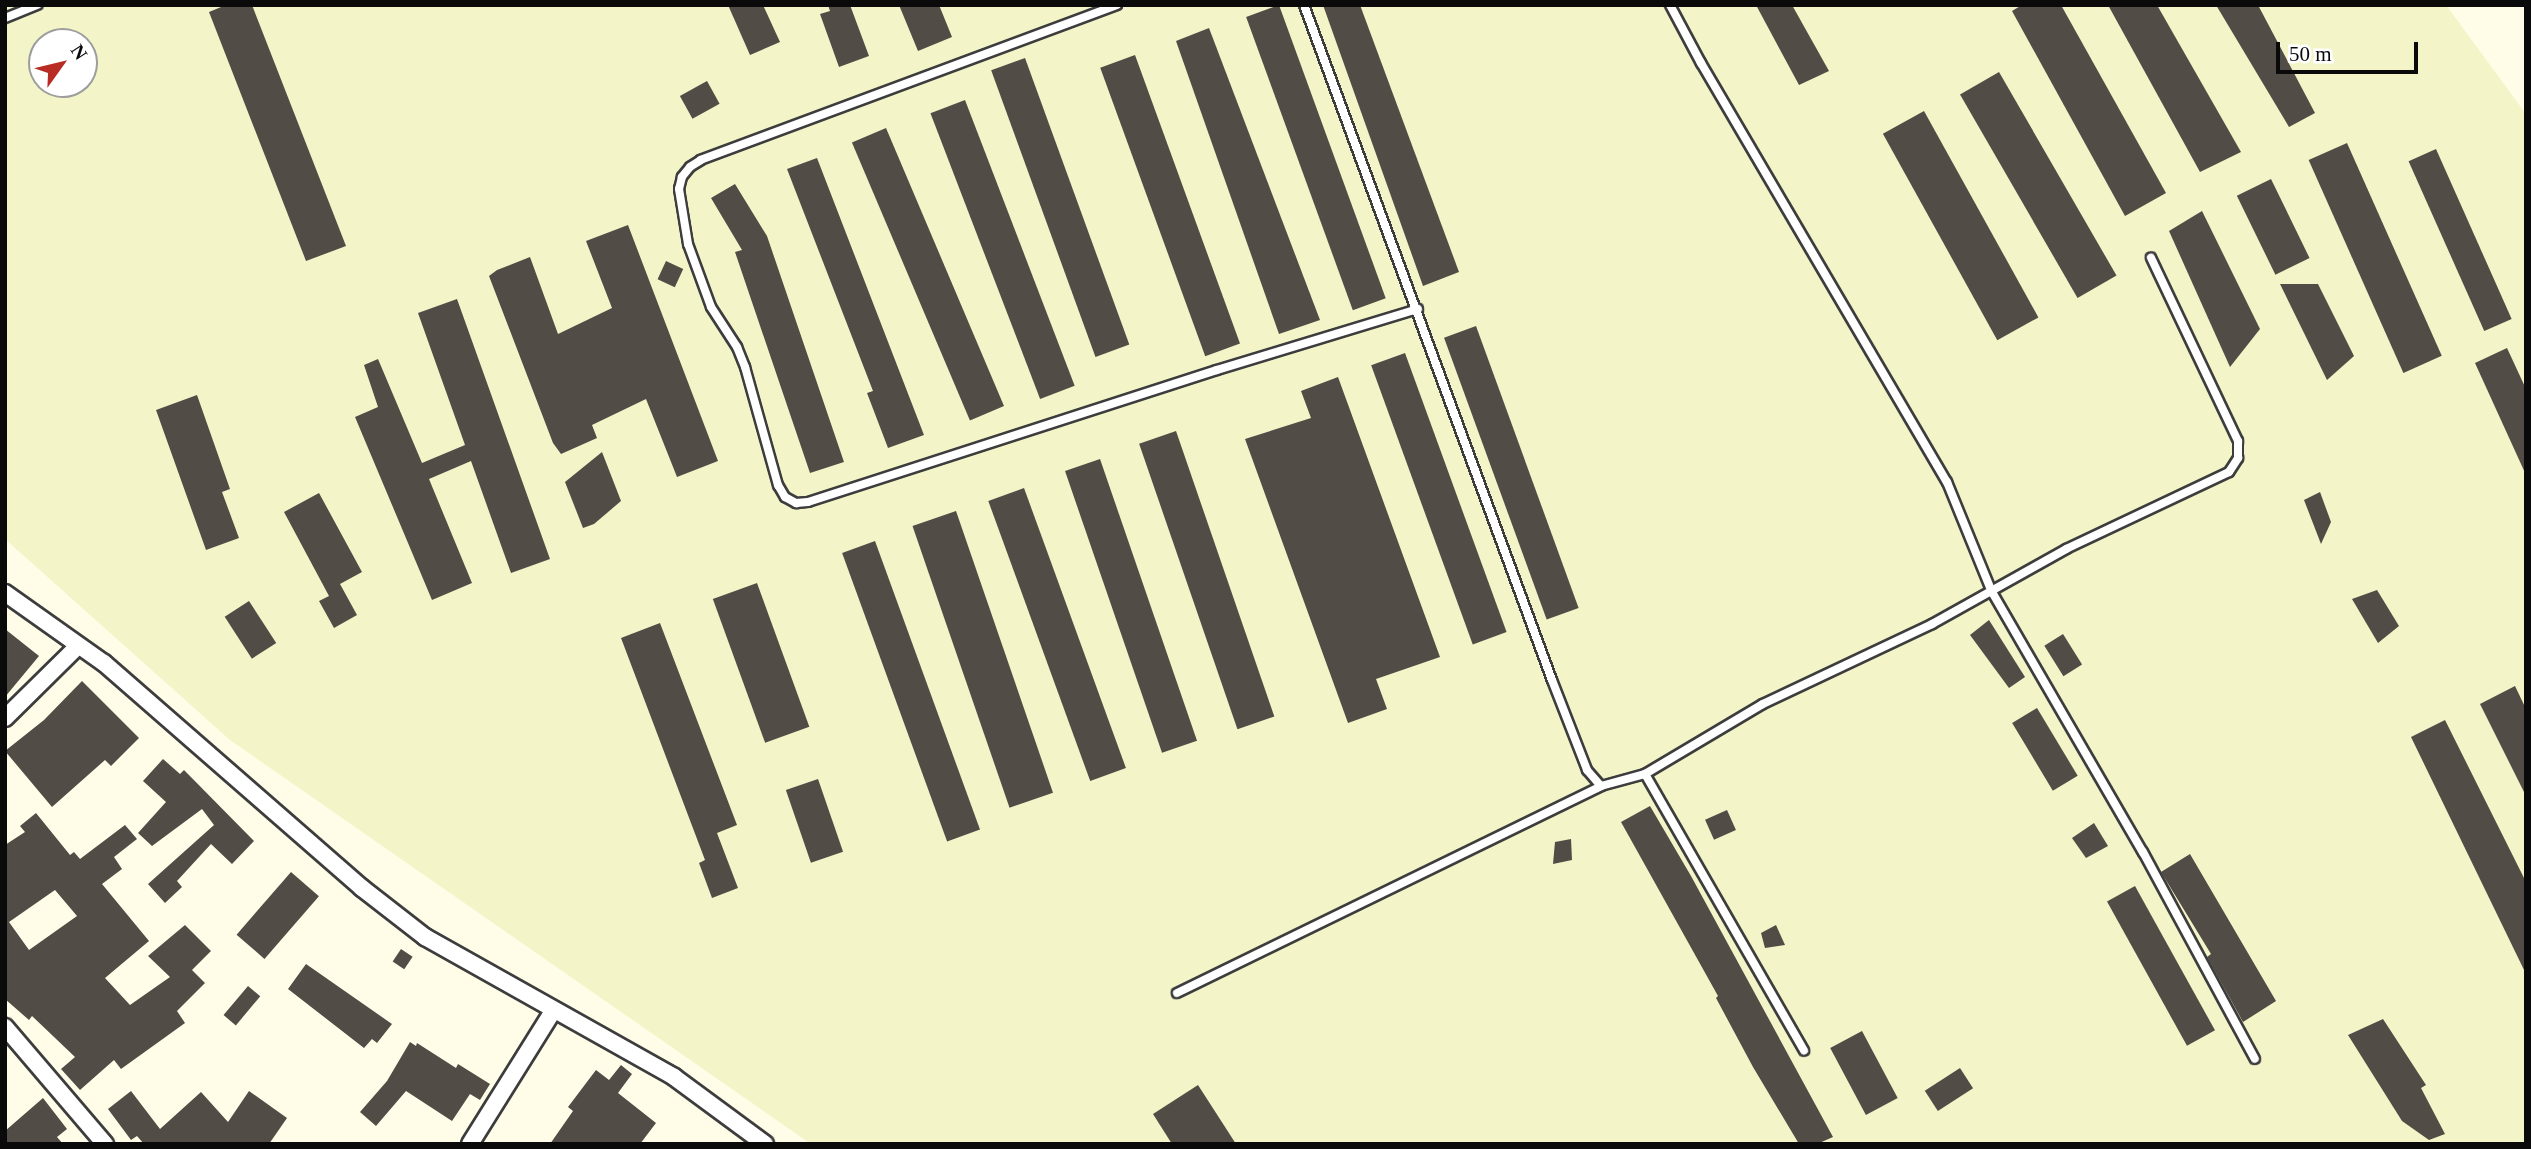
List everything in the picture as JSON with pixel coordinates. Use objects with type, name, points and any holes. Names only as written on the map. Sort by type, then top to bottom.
[{"type":"street","points":[[5,593],[104,663],[362,888],[425,937],[553,1012],[674,1077],[765,1144]]},
{"type":"street","points":[[5,718],[78,646]]},
{"type":"street","points":[[470,1144],[553,1012]]},
{"type":"street","points":[[5,1027],[105,1144]]},
{"type":"lane","points":[[5,18],[37,5]]},
{"type":"lane","points":[[1117,5],[701,160],[690,167],[682,177],[679,189],[688,244],[704,291],[737,347],[745,367],[778,485],[785,497],[796,503],[808,502],[1217,370],[1418,309]]},
{"type":"lane","points":[[1304,5],[1418,309],[1552,680],[1587,771],[1601,786]]},
{"type":"lane","points":[[1670,5],[1701,63],[1947,482],[1992,592],[2143,852],[2255,1059]]},
{"type":"lane","points":[[1177,993],[1601,786],[1644,774],[1763,704],[1992,592],[2066,548],[2202,488],[2229,472],[2238,458],[2238,441],[2151,258]]},
{"type":"lane","points":[[1644,774],[1804,1051]]},
{"type":"green space","points":[[5,5],[2446,5],[2526,114],[2526,1144],[811,1144],[230,740],[5,539]]},
{"type":"building","points":[[226,5],[252,5],[346,246],[306,261],[209,12]]},
{"type":"building","points":[[728,5],[763,5],[780,42],[750,55]]},
{"type":"building","points":[[828,5],[850,5],[869,56],[839,67],[820,14],[830,11]]},
{"type":"building","points":[[899,5],[939,5],[952,37],[918,51]]},
{"type":"building","points":[[1279,5],[1386,298],[1353,310],[1246,17]]},
{"type":"building","points":[[1323,5],[1360,5],[1459,272],[1423,286]]},
{"type":"building","points":[[1756,5],[1792,5],[1829,71],[1799,85]]},
{"type":"building","points":[[2022,5],[2061,5],[2166,193],[2125,216],[2012,11]]},
{"type":"building","points":[[2108,5],[2157,5],[2241,152],[2200,172]]},
{"type":"building","points":[[2216,5],[2258,5],[2315,113],[2289,127]]},
{"type":"building","points":[[1209,28],[1320,320],[1279,334],[1176,41]]},
{"type":"building","points":[[1135,55],[1240,343],[1205,356],[1100,68]]},
{"type":"building","points":[[1025,58],[1129,345],[1095,357],[991,70]]},
{"type":"building","points":[[1999,72],[2116,276],[2078,298],[1960,94]]},
{"type":"building","points":[[707,81],[720,104],[692,119],[680,96]]},
{"type":"building","points":[[965,100],[1075,386],[1040,399],[930,113]]},
{"type":"building","points":[[1924,111],[2038,317],[1997,340],[1883,134]]},
{"type":"building","points":[[886,128],[1004,406],[970,420],[852,142]]},
{"type":"building","points":[[2347,143],[2442,356],[2403,373],[2309,160]]},
{"type":"building","points":[[2436,149],[2512,319],[2484,331],[2409,161]]},
{"type":"building","points":[[817,158],[924,435],[888,448],[867,393],[873,391],[787,169]]},
{"type":"building","points":[[2271,179],[2310,258],[2275,275],[2237,196]]},
{"type":"building","points":[[735,184],[767,236],[844,462],[810,473],[735,252],[742,250],[711,198]]},
{"type":"building","points":[[2202,211],[2260,329],[2230,367],[2169,231]]},
{"type":"building","points":[[628,225],[718,461],[677,477],[646,399],[592,425],[597,438],[561,454],[553,443],[489,276],[530,257],[558,334],[612,308],[586,241]]},
{"type":"building","points":[[666,261],[683,269],[675,287],[658,279]]},
{"type":"building","points":[[2280,284],[2318,284],[2354,356],[2327,380]]},
{"type":"building","points":[[457,299],[550,559],[511,573],[471,461],[429,479],[472,583],[432,600],[355,417],[378,407],[364,365],[378,359],[422,463],[465,445],[418,313]]},
{"type":"building","points":[[1476,326],[1579,608],[1547,620],[1444,338]]},
{"type":"building","points":[[2507,348],[2526,389],[2526,475],[2475,363]]},
{"type":"building","points":[[1405,353],[1507,632],[1473,644],[1371,365]]},
{"type":"building","points":[[1338,377],[1440,657],[1376,679],[1387,709],[1348,723],[1245,439],[1311,418],[1301,391]]},
{"type":"building","points":[[197,395],[230,489],[222,492],[239,538],[206,550],[156,410]]},
{"type":"building","points":[[1176,431],[1274,717],[1237,729],[1139,444]]},
{"type":"building","points":[[602,452],[621,501],[594,524],[583,528],[565,482]]},
{"type":"building","points":[[1100,459],[1197,741],[1162,753],[1065,471]]},
{"type":"building","points":[[1024,488],[1126,768],[1090,781],[988,501]]},
{"type":"building","points":[[2320,492],[2331,522],[2321,544],[2304,500]]},
{"type":"building","points":[[319,493],[362,572],[340,584],[357,615],[334,628],[319,601],[329,596],[284,512]]},
{"type":"building","points":[[956,511],[1053,793],[1010,808],[913,526]]},
{"type":"building","points":[[875,541],[980,829],[947,841],[842,553]]},
{"type":"building","points":[[757,583],[809,727],[765,743],[713,599]]},
{"type":"building","points":[[2377,590],[2399,626],[2378,643],[2352,599]]},
{"type":"building","points":[[249,601],[276,643],[252,659],[225,617]]},
{"type":"building","points":[[1989,620],[2025,677],[2009,688],[1970,635]]},
{"type":"building","points":[[660,623],[737,825],[717,833],[738,888],[712,898],[699,863],[705,860],[621,638]]},
{"type":"building","points":[[5,629],[39,656],[5,697]]},
{"type":"building","points":[[2063,634],[2082,665],[2063,676],[2044,646]]},
{"type":"building","points":[[82,681],[139,738],[111,766],[105,760],[52,807],[5,751],[44,720]]},
{"type":"building","points":[[2515,686],[2526,709],[2526,796],[2480,704]]},
{"type":"building","points":[[2037,708],[2078,776],[2053,791],[2012,723]]},
{"type":"building","points":[[2445,720],[2526,882],[2526,974],[2411,737]]},
{"type":"building","points":[[163,759],[180,774],[184,770],[254,841],[232,864],[211,844],[177,881],[182,887],[165,903],[148,884],[214,825],[202,809],[152,846],[138,833],[166,802],[143,781]]},
{"type":"building","points":[[818,779],[843,852],[811,863],[786,790]]},
{"type":"building","points":[[1650,806],[1833,1137],[1817,1144],[1799,1144],[1753,1067],[1716,998],[1718,996],[1621,822]]},
{"type":"building","points":[[1727,810],[1736,830],[1714,840],[1705,820]]},
{"type":"building","points":[[36,813],[70,855],[74,852],[80,859],[125,825],[137,839],[114,857],[122,869],[102,884],[149,941],[105,978],[130,1005],[170,977],[148,956],[185,925],[211,951],[192,970],[205,983],[177,1011],[185,1023],[121,1069],[114,1060],[80,1090],[61,1069],[75,1057],[32,1016],[29,1020],[5,999],[5,845],[25,832],[20,826]],"holes":[[[55,890],[77,916],[29,950],[9,922]]]},
{"type":"building","points":[[2094,823],[2108,846],[2086,858],[2072,838]]},
{"type":"building","points":[[1571,839],[1572,860],[1553,864],[1555,842]]},
{"type":"building","points":[[2190,854],[2276,1001],[2243,1022],[2207,957],[2211,954],[2161,872]]},
{"type":"building","points":[[291,872],[319,896],[264,959],[237,935]]},
{"type":"building","points":[[2135,886],[2215,1030],[2187,1046],[2107,902]]},
{"type":"building","points":[[1776,925],[1785,945],[1765,948],[1761,933]]},
{"type":"building","points":[[401,949],[413,957],[404,969],[393,961]]},
{"type":"building","points":[[306,964],[392,1024],[377,1043],[372,1039],[364,1048],[288,989]]},
{"type":"building","points":[[248,986],[260,996],[236,1025],[224,1015]]},
{"type":"building","points":[[2383,1019],[2426,1085],[2421,1088],[2445,1134],[2429,1140],[2402,1121],[2348,1035]]},
{"type":"building","points":[[1862,1031],[1898,1098],[1866,1115],[1830,1048]]},
{"type":"building","points":[[410,1042],[416,1046],[417,1043],[456,1068],[458,1064],[490,1084],[480,1100],[470,1094],[452,1121],[406,1091],[376,1126],[360,1112],[387,1081]]},
{"type":"building","points":[[621,1065],[632,1074],[618,1093],[656,1123],[640,1144],[550,1144],[573,1111],[568,1107],[596,1070],[609,1080]]},
{"type":"building","points":[[1960,1068],[1973,1088],[1938,1111],[1925,1091]]},
{"type":"building","points":[[1198,1085],[1236,1144],[1172,1144],[1153,1114]]},
{"type":"building","points":[[131,1091],[160,1129],[201,1092],[228,1122],[249,1091],[287,1118],[269,1144],[144,1144],[137,1136],[131,1140],[108,1109]]},
{"type":"building","points":[[43,1098],[67,1129],[57,1137],[63,1144],[5,1144],[5,1131]]}]
